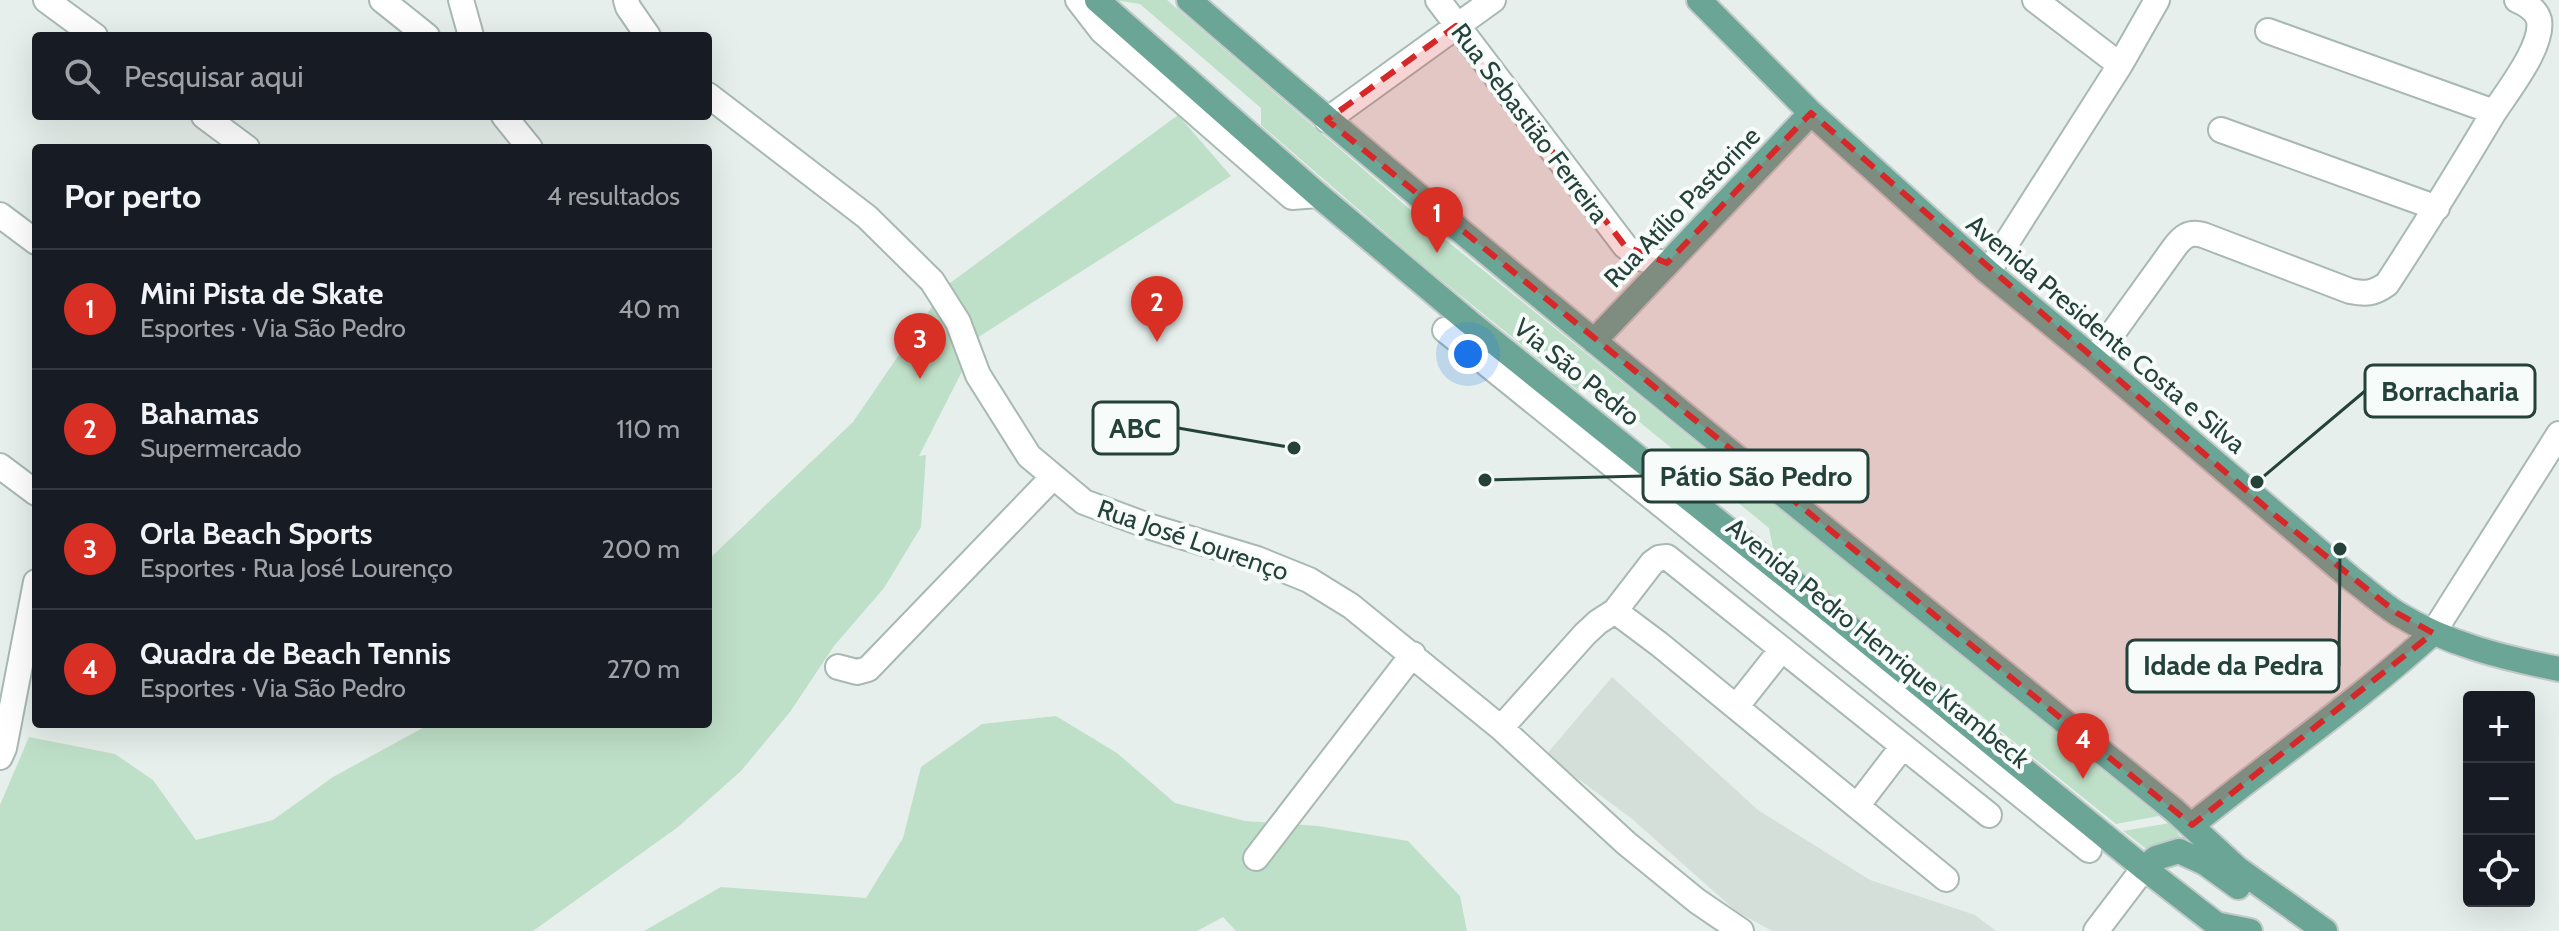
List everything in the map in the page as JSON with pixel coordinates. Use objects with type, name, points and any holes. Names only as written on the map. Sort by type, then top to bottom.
[{"type":"main road","name":"Via São Pedro","points":[[1097,0],[1318,195],[1469,322],[2144,868]]},
{"type":"main road","points":[[1189,0],[1327,120],[1594,341],[2192,825],[2238,869],[2325,931]]},
{"type":"main road","name":"Avenida Presidente Costa e Silva","points":[[1699,0],[1811,113],[1988,272],[2353,580],[2397,613],[2433,633],[2486,652],[2559,669]]},
{"type":"main road","name":"Rua Atílio Pastorine","points":[[1594,341],[1811,113]]},
{"type":"main road","points":[[2192,825],[2386,675],[2433,633]]},
{"type":"main road","points":[[2250,931],[2220,927],[2144,868],[2166,854],[2186,853],[2205,863],[2297,931]]},
{"type":"street","points":[[46,0],[90,32]]},
{"type":"street","points":[[382,0],[422,32]]},
{"type":"street","points":[[461,0],[470,32]]},
{"type":"street","points":[[626,0],[645,32]]},
{"type":"street","points":[[1078,0],[1102,31],[1292,197],[1318,195]]},
{"type":"street","name":"Rua Sebastião Ferreira","points":[[1438,0],[1625,246],[1642,259],[1667,263]]},
{"type":"street","points":[[1327,120],[1493,0]]},
{"type":"street","points":[[2035,0],[2120,65]]},
{"type":"street","points":[[1988,272],[2120,65],[2157,0]]},
{"type":"street","points":[[2094,359],[2180,239],[2188,234],[2203,235],[2366,294],[2376,292],[2387,284],[2525,64],[2538,33],[2539,20],[2534,10],[2517,0]]},
{"type":"street","points":[[2268,31],[2494,112]]},
{"type":"street","name":"Rua José Lourenço","points":[[712,98],[867,217],[932,281],[958,322],[978,375],[1029,456],[1053,477],[1084,502],[1151,527],[1257,559],[1309,580],[1351,606],[1501,728],[1626,843],[1697,901],[1741,931]]},
{"type":"street","points":[[209,120],[242,144]]},
{"type":"street","points":[[507,120],[527,144]]},
{"type":"street","points":[[2221,130],[2437,208]]},
{"type":"street","points":[[0,215],[32,239]]},
{"type":"street","name":"Avenida Pedro Henrique Krambeck","points":[[1445,330],[2089,850]]},
{"type":"street","points":[[2433,633],[2559,434]]},
{"type":"street","points":[[0,466],[32,490]]},
{"type":"street","points":[[838,667],[857,672],[868,669],[1053,477]]},
{"type":"street","points":[[1501,728],[1574,645],[1615,611],[1652,563],[1667,557],[1989,815]]},
{"type":"street","points":[[0,757],[32,603]]},
{"type":"street","points":[[1615,611],[1946,879]]},
{"type":"street","points":[[1736,707],[1782,649]]},
{"type":"street","points":[[1256,858],[1413,654]]},
{"type":"street","points":[[1857,806],[1903,746]]},
{"type":"street","points":[[2096,931],[2144,868]]},
{"type":"highlighted area","points":[[1456,26],[1625,246],[1667,263],[1811,113],[2276,516],[2397,613],[2433,633],[2192,825],[1327,120]]},
{"type":"shaded area","points":[[1612,677],[1758,810],[1870,880],[1975,915],[1996,931],[1772,931],[1736,911],[1631,818],[1546,755]]},
{"type":"green space","points":[[1114,0],[1167,0],[1442,237],[2159,816],[2116,824],[1773,548],[1769,528],[1603,392],[1579,391],[1425,267],[1261,125],[1261,108],[1140,4]]},
{"type":"green space","points":[[1178,115],[1231,176],[980,336],[919,456],[926,455],[921,527],[884,588],[834,646],[790,712],[741,771],[678,827],[533,931],[0,931],[0,805],[29,737],[115,754],[153,780],[196,840],[273,820],[333,777],[423,728],[712,728],[712,556],[853,422],[946,286]]},
{"type":"green space","points":[[1056,716],[1117,753],[1175,803],[1245,821],[1318,826],[1408,841],[1460,896],[1467,931],[1236,931],[1223,917],[1197,931],[644,931],[721,887],[866,898],[903,838],[921,767],[982,724]]},
{"type":"green space","points":[[2170,823],[2186,844],[2149,851],[2123,831]]},
{"type":"place","name":"Mini Pista de Skate","points":[[1437,253]]},
{"type":"place","name":"Bahamas","points":[[1157,342]]},
{"type":"place","name":"Orla Beach Sports","points":[[920,379]]},
{"type":"place","name":"ABC","points":[[1294,448]]},
{"type":"place","name":"Pátio São Pedro","points":[[1485,480]]},
{"type":"place","name":"Borracharia","points":[[2257,482]]},
{"type":"place","name":"Idade da Pedra","points":[[2340,549]]},
{"type":"place","name":"Quadra de Beach Tennis","points":[[2083,779]]}]
